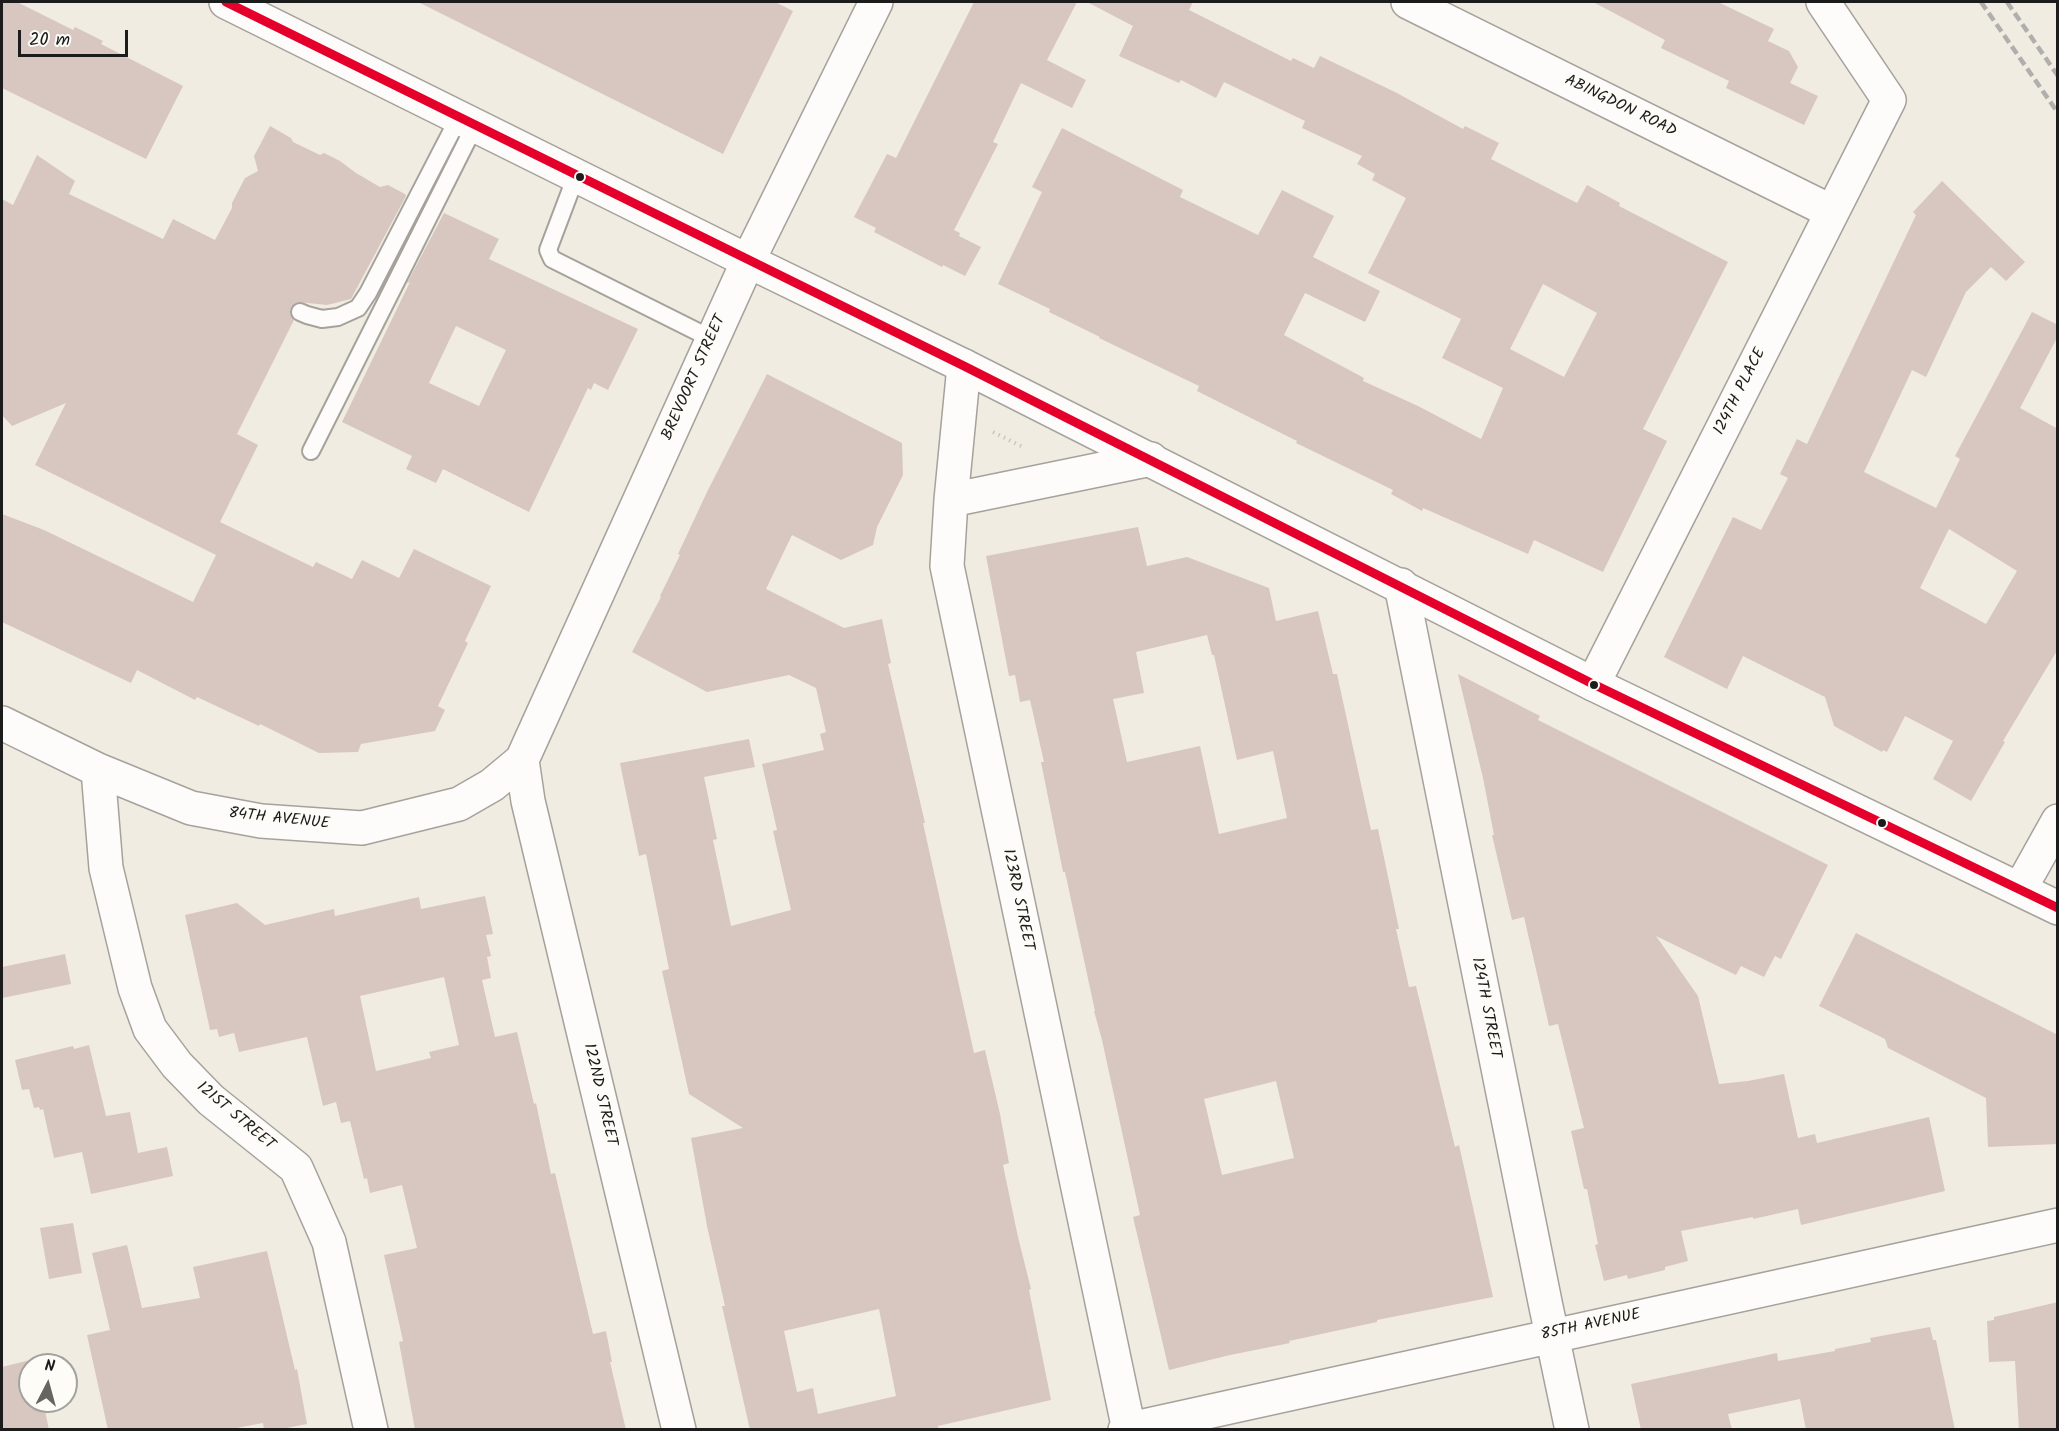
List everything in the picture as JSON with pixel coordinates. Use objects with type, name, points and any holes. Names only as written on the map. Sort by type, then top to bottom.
[{"type":"street","points":[[226,2],[1151,459],[1593,684],[2058,908]]},
{"type":"street","name":"BREVOORT STREET","points":[[522,760],[748,261],[876,2]]},
{"type":"street","name":"ABINGDON ROAD","points":[[1408,2],[1832,212]]},
{"type":"street","name":"124TH PLACE","points":[[1593,684],[1889,100],[1823,2]]},
{"type":"street","name":"123RD STREET","points":[[964,366],[947,566],[1128,1429]]},
{"type":"street","points":[[951,500],[1151,459]]},
{"type":"street","name":"124TH STREET","points":[[1401,585],[1572,1430]]},
{"type":"street","name":"84TH AVENUE","points":[[2,723],[98,770],[191,808],[261,821],[362,828],[459,804],[492,785],[522,760]]},
{"type":"street","name":"122ND STREET","points":[[522,760],[528,801],[679,1430]]},
{"type":"street","name":"121ST STREET","points":[[98,770],[106,868],[135,988],[150,1029],[177,1065],[211,1100],[296,1168],[330,1242],[371,1430]]},
{"type":"street","points":[[2020,889],[2058,820]]},
{"type":"street","name":"85TH AVENUE","points":[[1128,1429],[2058,1225]]},
{"type":"lane","points":[[300,312],[322,319],[338,317],[358,308],[467,121]]},
{"type":"lane","points":[[311,451],[467,121]]},
{"type":"lane","points":[[576,176],[548,250],[552,259],[712,339]]},
{"type":"path","points":[[986,428],[1032,452]]},
{"type":"building","points":[[2,2],[17,2],[73,30],[75,27],[103,41],[101,44],[183,86],[146,159],[2,88]]},
{"type":"building","points":[[418,2],[775,2],[793,11],[723,154]]},
{"type":"building","points":[[974,2],[1077,2],[1047,60],[1086,80],[1072,108],[1021,83],[993,142],[998,144],[954,230],[960,233],[959,236],[981,247],[965,276],[943,265],[942,267],[874,232],[876,228],[854,217],[887,154],[896,158]]},
{"type":"building","points":[[1087,2],[1193,2],[1189,10],[1291,61],[1293,58],[1314,68],[1320,56],[1395,92],[1463,129],[1465,126],[1499,143],[1491,159],[1577,203],[1587,185],[1620,203],[1619,206],[1728,262],[1643,429],[1667,441],[1603,572],[1534,540],[1528,554],[1423,508],[1422,511],[1391,494],[1393,490],[1197,391],[1199,386],[1099,338],[1049,312],[1050,309],[998,284],[1042,192],[1032,187],[1062,128],[1183,190],[1180,197],[1258,235],[1282,190],[1334,216],[1313,257],[1380,291],[1365,322],[1305,293],[1284,335],[1364,378],[1363,381],[1418,406],[1481,439],[1503,388],[1442,358],[1461,319],[1368,273],[1406,198],[1372,180],[1375,174],[1357,164],[1362,156],[1302,128],[1305,121],[1224,82],[1216,98],[1181,80],[1179,83],[1119,56],[1133,26]],"holes":[[[1543,284],[1597,313],[1564,377],[1510,349]]]},
{"type":"building","points":[[1593,2],[1718,2],[1774,29],[1768,41],[1789,51],[1798,67],[1790,83],[1818,96],[1804,125],[1726,88],[1729,81],[1661,48],[1665,40]]},
{"type":"building","points":[[270,126],[291,138],[293,142],[320,155],[324,153],[340,161],[380,187],[388,185],[406,196],[351,299],[327,305],[298,302],[291,307],[290,314],[294,320],[237,434],[258,445],[220,522],[313,567],[316,562],[352,579],[362,560],[399,578],[414,549],[491,586],[465,641],[468,643],[438,706],[445,710],[435,731],[361,744],[358,752],[319,753],[197,697],[195,700],[137,670],[131,683],[2,622],[2,514],[44,530],[193,602],[216,555],[35,465],[66,403],[12,426],[2,415],[2,199],[13,205],[37,155],[75,181],[69,194],[163,239],[173,219],[215,240],[245,178],[258,171],[254,156]]},
{"type":"building","points":[[1942,181],[2025,262],[2006,281],[1991,267],[1966,292],[1926,377],[1912,370],[1864,472],[1936,508],[1960,459],[1955,456],[2032,312],[2058,325],[2058,336],[2020,408],[2058,429],[2058,649],[2003,741],[2005,742],[1971,801],[1933,779],[1953,741],[1905,716],[1887,752],[1883,750],[1882,752],[1834,726],[1825,697],[1743,656],[1727,689],[1664,657],[1733,517],[1761,530],[1788,478],[1780,474],[1797,439],[1807,444],[1916,215],[1913,212]],"holes":[[[1949,529],[2017,571],[1986,624],[1920,588]]]},
{"type":"building","points":[[444,213],[499,239],[489,259],[638,329],[608,390],[594,383],[591,390],[588,388],[529,512],[443,469],[436,483],[406,469],[412,456],[342,422],[410,282],[407,283]],"holes":[[[456,326],[506,350],[479,406],[429,383]]]},
{"type":"building","points":[[767,374],[902,443],[903,475],[877,527],[873,545],[841,560],[792,535],[766,589],[844,628],[882,619],[891,663],[888,664],[925,823],[923,823],[974,1053],[985,1050],[1000,1114],[1009,1163],[1003,1165],[1031,1289],[1029,1290],[1051,1400],[938,1426],[939,1430],[750,1430],[722,1306],[725,1306],[691,1138],[743,1128],[689,1094],[662,971],[669,969],[646,854],[639,856],[620,763],[749,739],[755,767],[704,777],[717,839],[713,840],[731,926],[791,910],[773,831],[777,830],[762,764],[824,750],[820,734],[826,732],[816,688],[789,675],[707,692],[632,652],[661,597],[707,492]],"holes":[[[879,1309],[896,1396],[818,1414],[813,1388],[797,1392],[784,1331]]]},
{"type":"building","points":[[1138,527],[1147,566],[1187,557],[1269,588],[1276,621],[1318,611],[1333,674],[1337,674],[1371,830],[1378,829],[1409,987],[1416,986],[1455,1147],[1459,1145],[1493,1297],[1377,1320],[1377,1322],[1289,1341],[1290,1343],[1169,1370],[1133,1217],[1140,1215],[1065,872],[1063,872],[1041,762],[1044,762],[1030,700],[1020,702],[1015,675],[1009,676],[986,556]],"holes":[[[1207,635],[1212,655],[1214,655],[1237,760],[1273,751],[1287,818],[1219,834],[1200,746],[1127,762],[1113,699],[1144,693],[1136,652]],[[1276,1081],[1294,1158],[1222,1175],[1204,1099]]]},
{"type":"building","points":[[1458,674],[1540,716],[1538,720],[1828,865],[1781,959],[1775,956],[1764,977],[1741,966],[1736,975],[1656,936],[1698,996],[1719,1084],[1784,1074],[1798,1138],[1815,1134],[1817,1143],[1929,1117],[1945,1191],[1801,1225],[1798,1209],[1681,1231],[1688,1261],[1665,1267],[1665,1270],[1628,1279],[1627,1275],[1604,1281],[1595,1245],[1598,1244],[1587,1189],[1584,1189],[1571,1131],[1584,1128],[1558,1024],[1549,1026],[1524,917],[1512,920],[1492,835],[1494,835],[1483,778]]},
{"type":"building","points":[[485,896],[493,934],[486,935],[491,956],[487,957],[491,978],[482,980],[495,1037],[517,1032],[534,1104],[536,1103],[551,1174],[555,1173],[593,1334],[606,1331],[612,1362],[610,1362],[626,1430],[415,1430],[399,1342],[403,1341],[384,1255],[417,1248],[402,1185],[370,1193],[367,1178],[364,1179],[350,1121],[341,1123],[336,1102],[323,1106],[307,1037],[239,1052],[234,1033],[219,1037],[217,1029],[210,1030],[185,915],[237,903],[265,925],[334,909],[335,916],[419,897],[421,909]],"holes":[[[444,977],[459,1045],[429,1052],[431,1058],[376,1071],[360,996]]]},
{"type":"building","points":[[1856,933],[2058,1035],[2058,1144],[1988,1147],[1986,1098],[1888,1048],[1885,1039],[1819,1006]]},
{"type":"building","points":[[65,954],[71,984],[2,998],[2,967]]},
{"type":"building","points":[[89,1045],[106,1116],[130,1112],[138,1153],[167,1147],[173,1176],[91,1194],[82,1152],[54,1158],[43,1109],[34,1108],[29,1089],[22,1090],[15,1060],[73,1046],[74,1049]]},
{"type":"building","points":[[73,1223],[82,1273],[49,1279],[40,1228]]},
{"type":"building","points":[[127,1245],[142,1308],[200,1298],[193,1267],[267,1251],[295,1370],[297,1369],[307,1424],[276,1430],[264,1430],[263,1423],[226,1430],[108,1430],[87,1335],[110,1330],[92,1253]]},
{"type":"building","points":[[2058,1302],[2058,1430],[2019,1430],[2015,1361],[1989,1362],[1987,1321],[1994,1320],[1994,1317]]},
{"type":"building","points":[[1930,1327],[1933,1340],[1936,1340],[1955,1430],[1806,1430],[1800,1399],[1728,1414],[1732,1430],[1641,1430],[1631,1384],[1777,1353],[1778,1361],[1835,1351],[1835,1349],[1871,1342],[1870,1338]]},
{"type":"building","points":[[18,1363],[18,1413],[45,1413],[49,1430],[2,1430],[2,1367]]},
{"type":"railway","points":[[1981,2],[2058,113]]},
{"type":"railway","points":[[2007,2],[2058,76]]},
{"type":"transit line","points":[[226,2],[964,366],[1593,684],[2058,908]]}]
